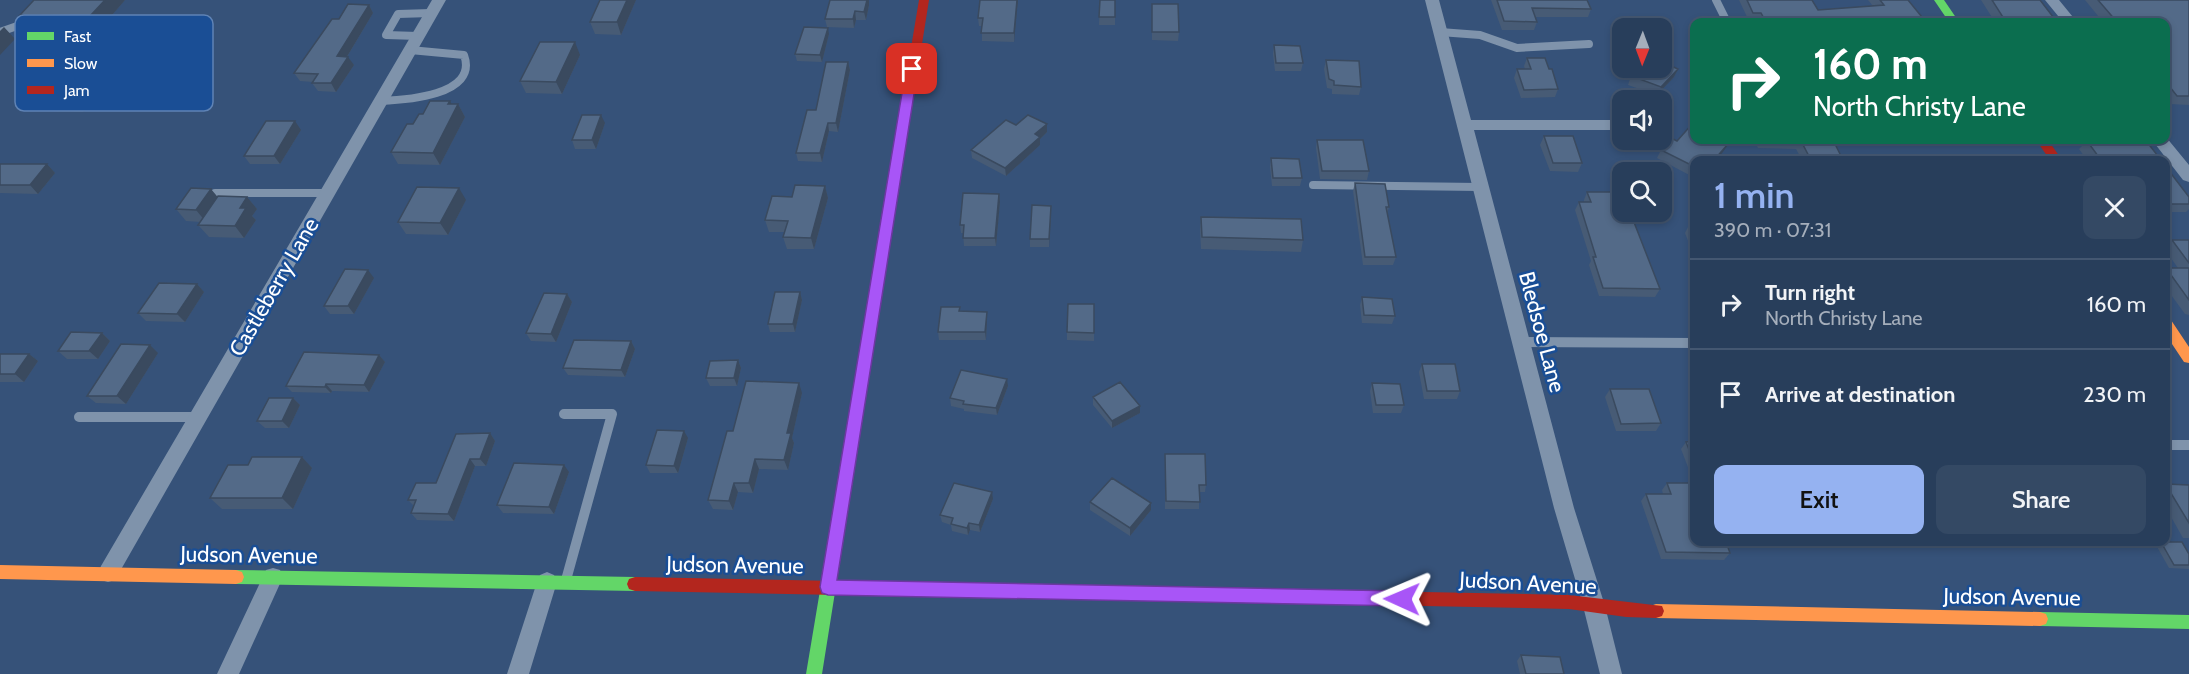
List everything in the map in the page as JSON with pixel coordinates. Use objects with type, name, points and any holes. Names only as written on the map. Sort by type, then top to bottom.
[{"type":"street","points":[[814,674],[924,0]]},
{"type":"street","name":"Bledsoe Lane","points":[[1431,0],[1564,508],[1594,606],[1611,674]]},
{"type":"street","points":[[1939,0],[1951,18]]},
{"type":"street","points":[[2052,0],[2067,18]]},
{"type":"street","name":"Castleberry Lane","points":[[108,573],[435,7]]},
{"type":"street","points":[[1463,125],[1612,125]]},
{"type":"street","points":[[2163,144],[2189,177]]},
{"type":"street","points":[[2170,330],[2189,358]]},
{"type":"street","name":"Judson Avenue","points":[[0,572],[1569,602],[1626,610],[2189,622]]},
{"type":"street","points":[[228,674],[273,577]]},
{"type":"street","points":[[518,674],[556,582]]},
{"type":"lane","points":[[32,15],[45,0]]},
{"type":"lane","points":[[1716,0],[1725,18]]},
{"type":"lane","points":[[380,101],[408,100],[435,94],[458,81],[466,70],[467,62],[464,55],[386,35],[398,14],[435,7]]},
{"type":"lane","points":[[0,32],[15,28]]},
{"type":"lane","points":[[1440,32],[1480,35],[1517,48],[1589,44]]},
{"type":"lane","points":[[1313,185],[1480,187]]},
{"type":"lane","points":[[215,193],[328,193]]},
{"type":"lane","points":[[1520,342],[1690,343]]},
{"type":"lane","points":[[556,582],[612,414],[564,414]]},
{"type":"lane","points":[[79,417],[198,417]]},
{"type":"lane","points":[[2170,445],[2189,446]]},
{"type":"building","points":[[34,0],[105,0],[91,15],[20,15]]},
{"type":"building","points":[[600,0],[627,0],[617,22],[590,22]]},
{"type":"building","points":[[830,0],[867,0],[864,12],[855,11],[853,19],[825,19]]},
{"type":"building","points":[[980,0],[1017,0],[1014,33],[981,33],[983,18],[978,18]]},
{"type":"building","points":[[1100,0],[1115,0],[1115,17],[1099,17]]},
{"type":"building","points":[[1497,0],[1587,0],[1591,9],[1532,8],[1537,22],[1504,21]]},
{"type":"building","points":[[1747,0],[1812,0],[1818,10],[1884,5],[1880,0],[1908,0],[1923,18],[1764,18],[1761,13],[1753,13]]},
{"type":"building","points":[[1992,0],[2040,0],[2054,18],[2003,18]]},
{"type":"building","points":[[2098,0],[2189,0],[2189,96],[2177,96],[2170,87],[2170,18],[2114,18]]},
{"type":"building","points":[[348,4],[369,5],[337,56],[348,57],[331,83],[312,83],[318,74],[294,73],[332,19],[339,19]]},
{"type":"building","points":[[1152,4],[1178,4],[1179,32],[1152,32]]},
{"type":"building","points":[[804,27],[828,28],[820,55],[795,54]]},
{"type":"building","points":[[540,42],[575,42],[556,82],[520,81]]},
{"type":"building","points":[[1274,45],[1300,46],[1303,63],[1276,63]]},
{"type":"building","points":[[1527,58],[1545,58],[1549,69],[1552,69],[1558,89],[1524,90],[1517,69],[1531,69]]},
{"type":"building","points":[[1326,60],[1359,61],[1361,87],[1334,85],[1334,81],[1329,79]]},
{"type":"building","points":[[826,62],[848,62],[836,123],[828,123],[820,153],[796,153],[807,110],[816,110]]},
{"type":"building","points":[[1672,66],[1678,69],[1672,75]]},
{"type":"building","points":[[1636,78],[1670,78],[1661,87]]},
{"type":"building","points":[[430,101],[450,101],[448,104],[458,104],[433,153],[391,152],[407,124],[413,124],[419,114],[423,114]]},
{"type":"building","points":[[582,115],[601,115],[592,140],[572,140]]},
{"type":"building","points":[[1028,115],[1047,124],[1035,134],[1040,137],[1005,168],[971,150],[1006,120],[1016,125]]},
{"type":"building","points":[[266,121],[295,121],[274,156],[244,156]]},
{"type":"building","points":[[1690,126],[1690,144],[1728,144],[1718,156],[1690,156],[1690,164],[1661,150],[1672,150],[1672,138],[1677,141]]},
{"type":"building","points":[[1544,136],[1573,136],[1582,163],[1553,163]]},
{"type":"building","points":[[1317,140],[1363,140],[1369,171],[1322,171]]},
{"type":"building","points":[[1803,144],[1835,144],[1841,156],[1809,156]]},
{"type":"building","points":[[2089,144],[2149,144],[2158,156],[2098,156]]},
{"type":"building","points":[[1271,158],[1299,159],[1302,178],[1273,178]]},
{"type":"building","points":[[0,164],[47,164],[30,185],[0,185]]},
{"type":"building","points":[[2170,172],[2189,197],[2189,204],[2170,204]]},
{"type":"building","points":[[1355,183],[1385,184],[1389,207],[1386,207],[1396,257],[1365,257]]},
{"type":"building","points":[[795,185],[825,186],[811,238],[783,237],[788,221],[765,220],[772,196],[792,197]]},
{"type":"building","points":[[417,187],[459,188],[440,223],[398,222]]},
{"type":"building","points":[[191,188],[211,189],[196,210],[176,209]]},
{"type":"building","points":[[1587,192],[1612,192],[1612,222],[1634,222],[1660,289],[1603,288],[1579,202],[1591,202]]},
{"type":"building","points":[[963,193],[999,194],[995,238],[963,238],[964,225],[960,225]]},
{"type":"building","points":[[218,196],[247,197],[240,208],[246,208],[235,226],[198,225]]},
{"type":"building","points":[[1032,205],[1051,206],[1049,239],[1030,239]]},
{"type":"building","points":[[1201,217],[1301,219],[1303,240],[1202,237]]},
{"type":"building","points":[[2172,240],[2189,240],[2189,263]]},
{"type":"building","points":[[2170,268],[2189,268],[2189,300],[2170,274]]},
{"type":"building","points":[[345,269],[368,270],[348,306],[324,306]]},
{"type":"building","points":[[159,283],[197,284],[177,314],[138,313]]},
{"type":"building","points":[[775,292],[800,292],[793,324],[768,324]]},
{"type":"building","points":[[544,293],[567,294],[551,334],[526,333]]},
{"type":"building","points":[[1362,297],[1392,299],[1395,316],[1364,315]]},
{"type":"building","points":[[1068,304],[1094,304],[1094,333],[1067,332]]},
{"type":"building","points":[[941,307],[960,307],[959,311],[987,312],[985,332],[938,332]]},
{"type":"building","points":[[71,332],[102,333],[89,351],[58,351]]},
{"type":"building","points":[[574,340],[631,341],[621,370],[563,368]]},
{"type":"building","points":[[121,344],[150,345],[117,396],[87,396]]},
{"type":"building","points":[[304,352],[379,355],[364,385],[286,386]]},
{"type":"building","points":[[0,354],[29,354],[15,374],[0,374]]},
{"type":"building","points":[[738,360],[734,378],[706,378],[710,361]]},
{"type":"building","points":[[1422,364],[1455,364],[1460,391],[1427,391]]},
{"type":"building","points":[[961,370],[1007,379],[996,408],[963,404],[964,401],[950,398]]},
{"type":"building","points":[[746,381],[799,383],[787,433],[791,433],[784,460],[755,459],[749,483],[734,483],[729,501],[708,500],[727,431],[733,431]]},
{"type":"building","points":[[1120,382],[1140,406],[1112,421],[1093,397]]},
{"type":"building","points":[[1372,383],[1400,384],[1404,405],[1376,405]]},
{"type":"building","points":[[1610,389],[1649,389],[1661,423],[1621,424]]},
{"type":"building","points":[[269,398],[293,398],[282,421],[257,421]]},
{"type":"building","points":[[657,430],[684,431],[674,466],[646,465]]},
{"type":"building","points":[[490,433],[480,459],[470,459],[448,514],[411,513],[416,500],[408,500],[416,483],[436,483],[456,434]]},
{"type":"building","points":[[1165,454],[1205,454],[1206,485],[1199,485],[1200,502],[1166,501]]},
{"type":"building","points":[[252,457],[302,457],[282,498],[210,498],[228,465],[248,465]]},
{"type":"building","points":[[514,463],[564,465],[549,507],[497,505]]},
{"type":"building","points":[[1112,478],[1151,503],[1130,528],[1090,502]]},
{"type":"building","points":[[954,483],[992,492],[979,525],[969,523],[967,528],[951,524],[953,518],[940,515]]},
{"type":"building","points":[[1667,483],[1690,483],[1690,546],[1727,546],[1730,553],[1666,552],[1646,494],[1671,494]]},
{"type":"building","points":[[2170,484],[2189,485],[2189,523],[2170,492]]},
{"type":"building","points":[[2170,542],[2182,542],[2189,554],[2189,565],[2174,565],[2163,546],[2170,546]]},
{"type":"building","points":[[1521,655],[1560,657],[1564,674],[1526,674]]},
{"type":"traffic: fast","points":[[1939,0],[1951,18]]},
{"type":"traffic: fast","points":[[814,674],[853,435]]},
{"type":"traffic: fast","points":[[236,577],[635,584]]},
{"type":"traffic: fast","points":[[992,591],[1226,595]]},
{"type":"traffic: fast","points":[[2040,619],[2189,622]]},
{"type":"traffic: slow","points":[[2170,330],[2189,358]]},
{"type":"traffic: slow","points":[[0,572],[236,577]]},
{"type":"traffic: slow","points":[[1656,611],[2040,619]]},
{"type":"traffic: jam","points":[[853,435],[924,0]]},
{"type":"traffic: jam","points":[[2045,144],[2053,156]]},
{"type":"traffic: jam","points":[[635,584],[992,591]]},
{"type":"traffic: jam","points":[[1226,595],[1569,602],[1626,610],[1656,611]]},
{"type":"route","points":[[912,69],[828,587],[1402,599]]}]
